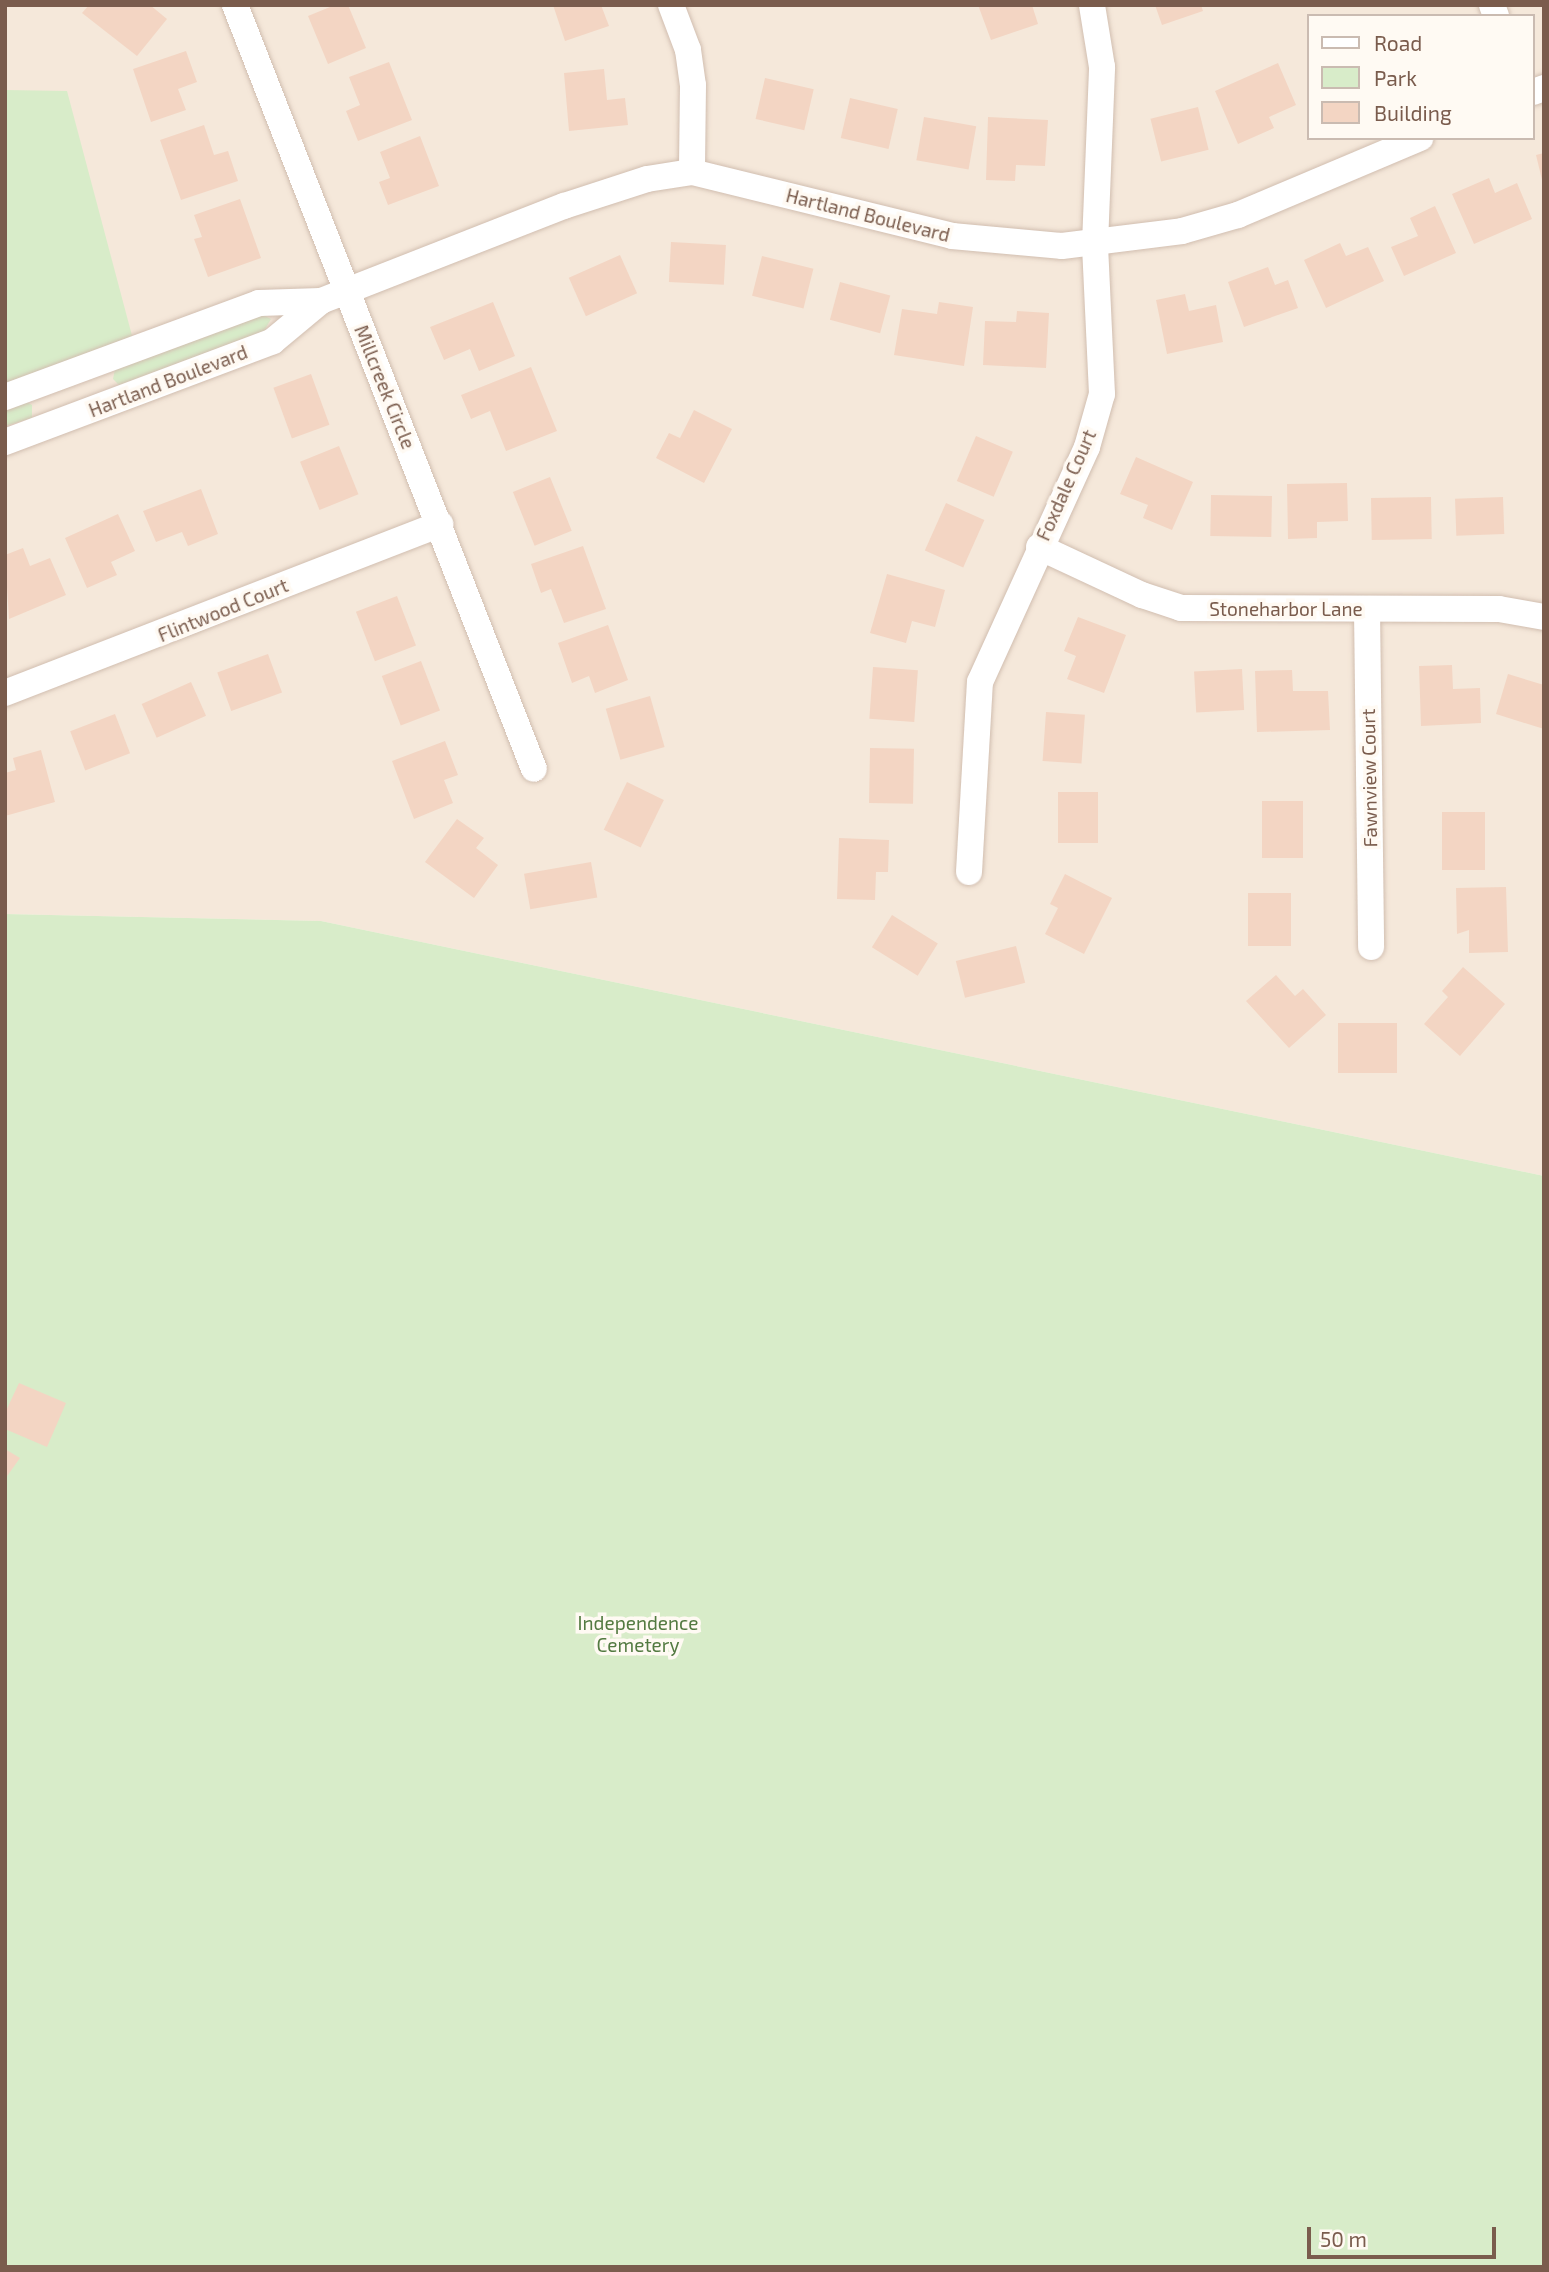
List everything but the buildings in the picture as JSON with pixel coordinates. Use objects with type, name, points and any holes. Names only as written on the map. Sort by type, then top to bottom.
[{"type":"street","name":"Millcreek Circle","points":[[235,5],[534,769]]},
{"type":"street","points":[[671,5],[688,50],[693,85],[692,172]]},
{"type":"street","name":"Foxdale Court","points":[[969,872],[980,682],[1087,447],[1102,394],[1095,244],[1102,67],[1092,5]]},
{"type":"street","name":"Hartland Boulevard","points":[[5,397],[260,303],[321,301],[348,292],[564,206],[647,179],[692,172],[952,236],[999,244],[1095,244],[1182,232],[1238,215],[1415,140]]},
{"type":"street","name":"Hartland Boulevard","points":[[5,442],[273,341],[321,301]]},
{"type":"street","name":"Flintwood Court","points":[[5,694],[440,524]]},
{"type":"street","name":"Stoneharbor Lane","points":[[1040,547],[1142,596],[1181,608],[1499,608],[1544,618]]},
{"type":"street","name":"Fawnview Court","points":[[1367,609],[1371,947]]},
{"type":"shaded area","points":[[5,5],[1544,5],[1544,1176],[321,921],[5,914]]},
{"type":"green space","points":[[5,90],[67,91],[135,347],[5,397]]},
{"type":"green space","points":[[259,313],[271,319],[264,331],[119,385],[113,379],[115,369]]},
{"type":"green space","points":[[25,401],[32,405],[32,418],[5,426],[5,405]]},
{"type":"green space","name":"Independence Cemetery","points":[[5,914],[321,921],[1544,1176],[1544,2267],[5,2267]]}]
